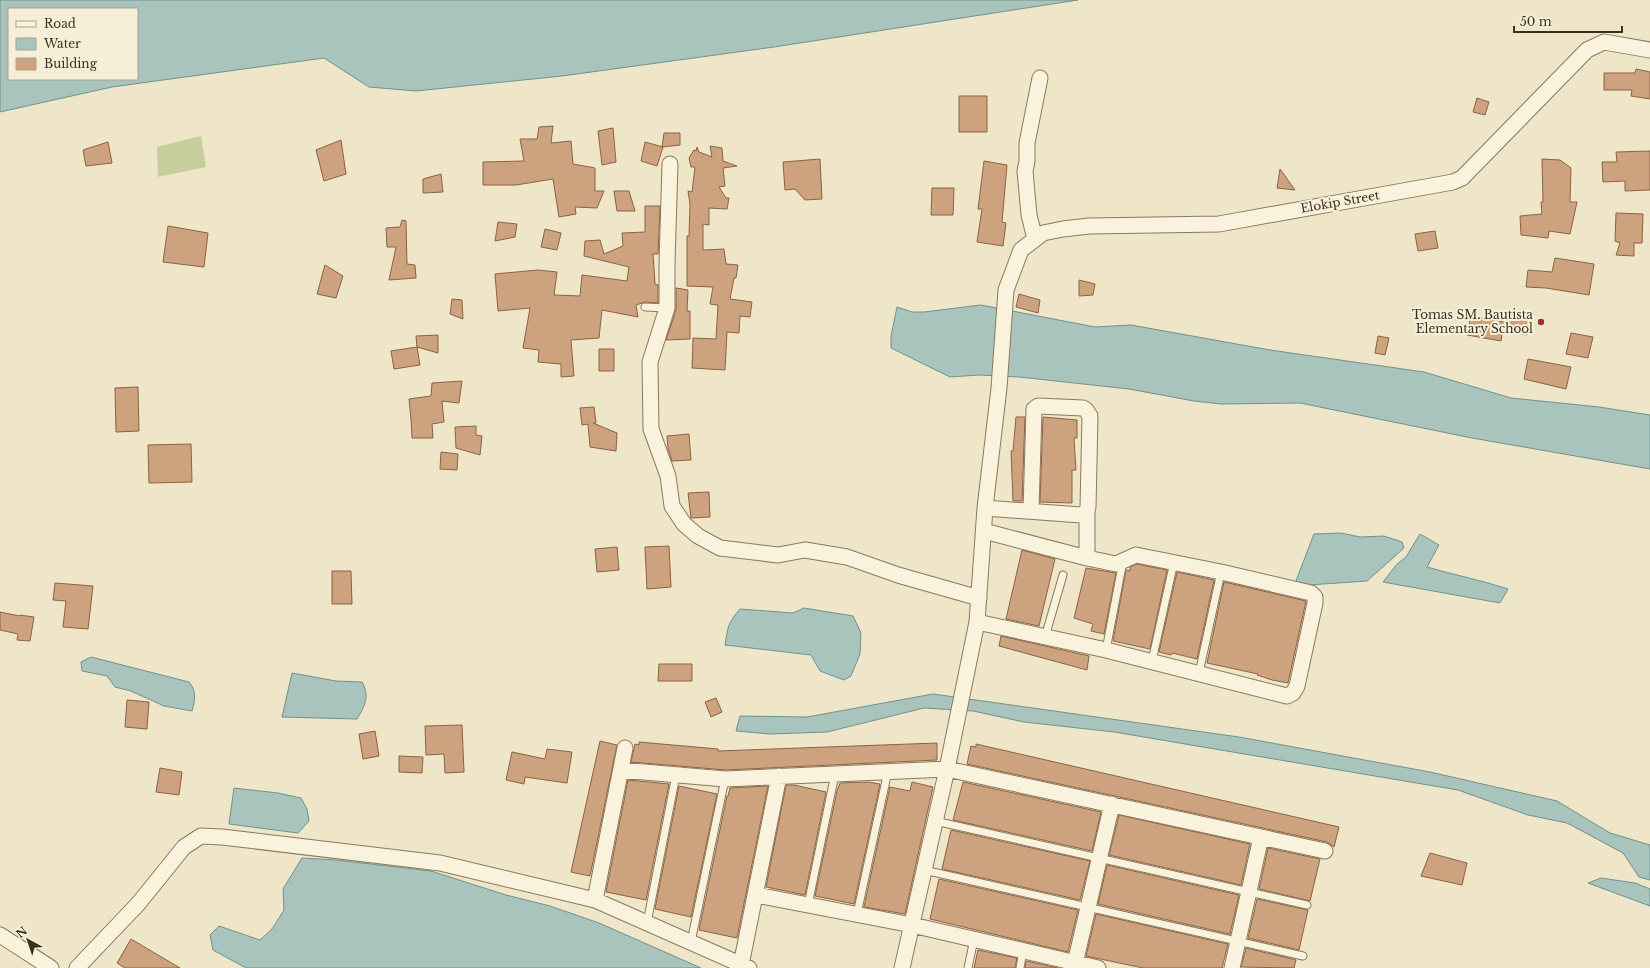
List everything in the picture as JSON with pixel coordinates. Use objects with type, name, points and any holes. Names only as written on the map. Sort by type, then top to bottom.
[{"type":"street","name":"Elokip Street","points":[[902,968],[947,769],[977,622],[985,508],[999,388],[1006,290],[1021,250],[1043,233],[1063,229],[1089,226],[1219,224],[1453,182],[1462,178],[1587,50],[1604,42],[1650,50]]},
{"type":"street","points":[[1035,240],[1029,215],[1025,171],[1027,161],[1027,143],[1040,78]]},
{"type":"street","points":[[670,164],[666,263],[667,308],[650,362],[651,429],[668,476],[672,506],[684,524],[698,536],[720,548],[778,556],[805,550],[847,557],[898,575],[979,598]]},
{"type":"street","points":[[1031,511],[1034,409],[1038,406],[1083,408],[1090,416],[1087,558]]},
{"type":"street","points":[[985,508],[1081,515],[1087,512]]},
{"type":"street","points":[[977,622],[1106,650],[1287,696],[1292,693],[1297,686],[1315,603],[1315,596],[1311,593],[1220,572],[1136,555],[1116,564],[1087,558],[984,531]]},
{"type":"street","points":[[595,900],[625,748]]},
{"type":"street","points":[[621,770],[725,779],[947,769],[1325,851]]},
{"type":"street","points":[[76,968],[138,904],[184,847],[201,836],[222,837],[440,863],[595,900],[745,966],[756,895],[779,776]]},
{"type":"street","points":[[1075,965],[1112,804]]},
{"type":"street","points":[[1232,968],[1262,837]]},
{"type":"street","points":[[756,895],[912,925],[1024,951],[1075,965],[1098,968]]},
{"type":"street","points":[[0,935],[51,968]]},
{"type":"lane","points":[[645,307],[667,308]]},
{"type":"lane","points":[[1106,650],[1124,560]]},
{"type":"lane","points":[[1152,661],[1174,562]]},
{"type":"lane","points":[[1199,673],[1220,572]]},
{"type":"lane","points":[[1045,637],[1063,574]]},
{"type":"lane","points":[[857,914],[888,771]]},
{"type":"lane","points":[[808,905],[835,774]]},
{"type":"lane","points":[[647,923],[676,775]]},
{"type":"lane","points":[[691,942],[725,779]]},
{"type":"lane","points":[[935,821],[1307,905]]},
{"type":"lane","points":[[924,870],[1302,956]]},
{"type":"lane","points":[[968,968],[974,939]]},
{"type":"lane","points":[[1020,968],[1024,951]]},
{"type":"green space","points":[[201,136],[206,167],[158,177],[157,147]]},
{"type":"water","points":[[0,0],[1078,0],[774,47],[562,76],[416,91],[369,87],[324,58],[112,87],[0,112]]},
{"type":"water","points":[[981,305],[1095,327],[1131,325],[1270,350],[1424,372],[1511,398],[1599,407],[1650,415],[1650,469],[1472,438],[1300,403],[1221,404],[1194,401],[1129,389],[1019,377],[979,375],[950,377],[891,348],[891,336],[897,307],[912,312],[924,312]]},
{"type":"water","points":[[1341,533],[1360,537],[1384,536],[1402,542],[1404,548],[1367,581],[1294,586],[1314,534]]},
{"type":"water","points":[[1420,534],[1439,545],[1427,567],[1508,589],[1500,603],[1383,582],[1397,564],[1406,557]]},
{"type":"water","points":[[804,608],[853,616],[861,633],[860,654],[851,676],[844,680],[820,671],[811,655],[725,645],[729,625],[740,609],[793,613]]},
{"type":"water","points":[[91,657],[189,682],[192,685],[195,696],[192,711],[164,706],[131,691],[115,687],[107,676],[82,671],[81,662]]},
{"type":"water","points":[[292,673],[336,681],[362,682],[366,692],[366,701],[357,719],[282,717]]},
{"type":"water","points":[[933,694],[1239,737],[1430,772],[1557,801],[1610,833],[1650,845],[1650,880],[1639,877],[1623,853],[1567,823],[1528,815],[1458,790],[1114,732],[1024,722],[973,711],[924,708],[827,732],[770,734],[736,731],[740,716],[807,717]]},
{"type":"water","points":[[234,788],[278,793],[301,798],[307,809],[309,821],[298,833],[229,824]]},
{"type":"water","points":[[302,858],[336,860],[431,871],[506,895],[550,906],[599,923],[701,968],[246,968],[213,950],[210,935],[219,926],[260,940],[272,929],[284,910],[283,889]]},
{"type":"water","points":[[1601,878],[1635,883],[1650,889],[1650,906],[1588,883]]},
{"type":"building","points":[[1636,69],[1650,72],[1650,99],[1631,96],[1632,90],[1604,90],[1604,73],[1635,73]]},
{"type":"building","points":[[959,96],[987,96],[987,132],[959,132]]},
{"type":"building","points":[[1477,98],[1489,102],[1485,115],[1473,112]]},
{"type":"building","points":[[553,126],[551,143],[571,141],[573,164],[595,168],[595,191],[604,191],[597,208],[575,207],[576,214],[559,217],[553,179],[516,185],[483,185],[483,162],[524,161],[520,139],[537,139],[539,127]]},
{"type":"building","points":[[613,128],[616,162],[602,165],[598,131]]},
{"type":"building","points":[[664,133],[680,133],[680,145],[662,147]]},
{"type":"building","points":[[341,140],[346,174],[324,181],[316,150]]},
{"type":"building","points":[[108,142],[112,163],[86,166],[83,150]]},
{"type":"building","points":[[645,142],[663,147],[657,166],[641,161]]},
{"type":"building","points":[[710,146],[722,148],[723,161],[737,166],[723,168],[725,186],[719,187],[726,198],[729,198],[727,209],[709,208],[709,225],[703,224],[703,250],[724,249],[726,264],[738,265],[730,299],[752,302],[750,317],[740,316],[739,333],[727,332],[725,370],[692,368],[693,338],[716,339],[718,305],[710,304],[713,287],[687,286],[687,236],[689,236],[690,204],[688,191],[692,192],[695,167],[691,167],[689,158],[694,150],[696,151],[697,147],[699,152],[712,157]]},
{"type":"building","points":[[1650,151],[1650,190],[1625,191],[1625,181],[1603,182],[1602,162],[1617,162],[1616,152]]},
{"type":"building","points":[[820,159],[822,199],[805,200],[795,189],[785,190],[783,162]]},
{"type":"building","points":[[1542,159],[1560,160],[1571,168],[1570,202],[1577,202],[1570,234],[1549,231],[1548,238],[1521,235],[1520,216],[1542,214]]},
{"type":"building","points":[[984,161],[1007,165],[1002,222],[1006,223],[1003,246],[977,242],[982,209],[978,209]]},
{"type":"building","points":[[1280,169],[1295,190],[1277,188]]},
{"type":"building","points":[[441,174],[443,192],[423,193],[423,179]]},
{"type":"building","points":[[932,188],[954,188],[953,215],[931,215]]},
{"type":"building","points":[[614,191],[629,191],[635,211],[617,211]]},
{"type":"building","points":[[645,206],[660,206],[658,254],[653,254],[655,284],[658,285],[658,303],[645,302],[636,305],[638,317],[602,310],[599,338],[571,340],[574,376],[561,377],[561,364],[538,362],[539,350],[523,348],[530,308],[498,311],[495,274],[538,270],[557,272],[554,295],[580,296],[582,275],[627,281],[629,267],[584,256],[585,241],[600,240],[604,254],[623,246],[622,233],[645,232]]},
{"type":"building","points":[[1616,213],[1643,214],[1642,243],[1634,243],[1634,256],[1616,255],[1620,243],[1615,241]]},
{"type":"building","points":[[402,220],[406,221],[407,264],[415,265],[416,278],[389,280],[396,247],[387,247],[386,228],[400,227]]},
{"type":"building","points":[[498,222],[517,224],[515,237],[495,241]]},
{"type":"building","points":[[168,226],[208,233],[204,267],[163,262]]},
{"type":"building","points":[[545,229],[561,233],[557,250],[541,247]]},
{"type":"building","points":[[1435,231],[1438,248],[1418,251],[1415,234]]},
{"type":"building","points":[[1555,258],[1594,264],[1589,295],[1546,288],[1526,287],[1528,270],[1552,272]]},
{"type":"building","points":[[325,265],[343,276],[336,298],[317,294]]},
{"type":"building","points":[[1079,280],[1095,284],[1093,295],[1079,296]]},
{"type":"building","points":[[676,288],[688,290],[687,311],[690,311],[690,339],[666,340],[676,310]]},
{"type":"building","points":[[1019,294],[1040,300],[1038,313],[1016,307]]},
{"type":"building","points":[[452,299],[462,300],[463,319],[450,314]]},
{"type":"building","points":[[1509,314],[1531,318],[1527,335],[1505,330]]},
{"type":"building","points":[[1471,316],[1504,322],[1501,341],[1467,335]]},
{"type":"building","points":[[1571,333],[1593,337],[1588,358],[1566,354]]},
{"type":"building","points":[[438,335],[438,353],[417,347],[416,336]]},
{"type":"building","points":[[1378,336],[1389,338],[1385,355],[1375,353]]},
{"type":"building","points":[[417,347],[420,365],[394,369],[391,351]]},
{"type":"building","points":[[599,349],[614,349],[614,371],[599,371]]},
{"type":"building","points":[[1528,359],[1571,367],[1566,389],[1524,379]]},
{"type":"building","points":[[462,381],[459,403],[442,401],[444,422],[432,424],[433,438],[412,438],[409,399],[431,396],[432,383]]},
{"type":"building","points":[[138,387],[139,431],[116,432],[115,388]]},
{"type":"building","points":[[594,407],[596,423],[593,423],[617,433],[616,451],[590,447],[588,424],[582,425],[580,408]]},
{"type":"building","points":[[1016,417],[1025,417],[1022,501],[1013,501],[1011,451],[1013,451]]},
{"type":"building","points":[[1043,417],[1077,420],[1077,438],[1074,438],[1076,470],[1072,470],[1072,503],[1040,502]]},
{"type":"building","points":[[476,426],[476,435],[482,436],[480,455],[456,448],[455,427]]},
{"type":"building","points":[[689,434],[691,460],[672,461],[668,448],[667,436]]},
{"type":"building","points":[[191,444],[192,482],[149,483],[148,445]]},
{"type":"building","points":[[441,452],[458,454],[457,470],[440,469]]},
{"type":"building","points":[[709,492],[710,517],[691,518],[688,493]]},
{"type":"building","points":[[669,546],[671,587],[647,589],[645,547]]},
{"type":"building","points":[[617,547],[619,570],[597,572],[595,549]]},
{"type":"building","points":[[1022,550],[1055,559],[1039,626],[1006,619]]},
{"type":"building","points":[[1137,564],[1167,570],[1150,649],[1113,641],[1126,570],[1130,571],[1130,567]]},
{"type":"building","points":[[1086,568],[1116,573],[1104,634],[1091,631],[1093,624],[1074,618]]},
{"type":"building","points":[[332,571],[351,571],[352,604],[332,604]]},
{"type":"building","points":[[1177,572],[1214,580],[1197,659],[1172,653],[1171,655],[1159,652]]},
{"type":"building","points":[[1224,582],[1306,601],[1288,683],[1272,680],[1257,675],[1258,674],[1207,663]]},
{"type":"building","points":[[55,583],[93,586],[88,629],[63,627],[66,601],[53,600]]},
{"type":"building","points":[[0,612],[34,617],[30,641],[17,640],[18,634],[0,630]]},
{"type":"building","points":[[1001,636],[1089,656],[1087,670],[999,646]]},
{"type":"building","points":[[659,664],[692,664],[692,681],[658,681]]},
{"type":"building","points":[[716,698],[722,712],[711,717],[705,702]]},
{"type":"building","points":[[127,700],[149,702],[147,729],[125,727]]},
{"type":"building","points":[[462,725],[464,772],[445,773],[444,754],[426,755],[425,726]]},
{"type":"building","points":[[375,731],[379,756],[363,759],[359,734]]},
{"type":"building","points":[[600,741],[617,745],[590,876],[571,872]]},
{"type":"building","points":[[639,742],[718,749],[718,751],[937,743],[937,760],[726,770],[631,762],[635,744],[639,745]]},
{"type":"building","points":[[976,744],[1339,827],[1334,847],[1327,842],[967,764],[971,746],[976,747]]},
{"type":"building","points":[[547,749],[572,752],[567,783],[525,777],[524,784],[506,780],[512,752],[545,759]]},
{"type":"building","points":[[399,756],[423,757],[422,773],[399,772]]},
{"type":"building","points":[[160,768],[182,772],[179,795],[156,792]]},
{"type":"building","points":[[628,780],[669,784],[646,900],[606,892]]},
{"type":"building","points":[[868,782],[880,784],[854,904],[815,896],[837,791],[840,783]]},
{"type":"building","points":[[912,782],[933,787],[905,914],[864,907],[890,787],[910,791]]},
{"type":"building","points":[[963,782],[1101,812],[1092,851],[953,820]]},
{"type":"building","points":[[786,785],[794,785],[826,792],[805,895],[766,887]]},
{"type":"building","points":[[679,786],[717,794],[691,917],[655,909]]},
{"type":"building","points":[[768,786],[737,938],[699,930],[727,796],[730,788]]},
{"type":"building","points":[[1119,815],[1250,844],[1241,885],[1109,855]]},
{"type":"building","points":[[951,830],[1090,861],[1080,900],[942,869]]},
{"type":"building","points":[[1268,848],[1320,859],[1310,901],[1259,889]]},
{"type":"building","points":[[1430,853],[1467,863],[1462,885],[1421,876]]},
{"type":"building","points":[[1107,865],[1239,895],[1230,934],[1098,904]]},
{"type":"building","points":[[939,879],[1078,910],[1068,952],[930,919]]},
{"type":"building","points":[[1257,899],[1308,910],[1299,950],[1248,938]]},
{"type":"building","points":[[1096,914],[1228,944],[1222,968],[1143,968],[1086,956]]},
{"type":"building","points":[[131,939],[180,968],[125,968],[117,963]]},
{"type":"building","points":[[1246,948],[1296,960],[1294,968],[1241,967]]},
{"type":"building","points":[[978,950],[1017,958],[1015,968],[974,968]]},
{"type":"building","points":[[1026,961],[1058,968],[1025,968]]},
{"type":"place","name":"Tomas SM. Bautista Elementary School","points":[[1541,322]]}]
